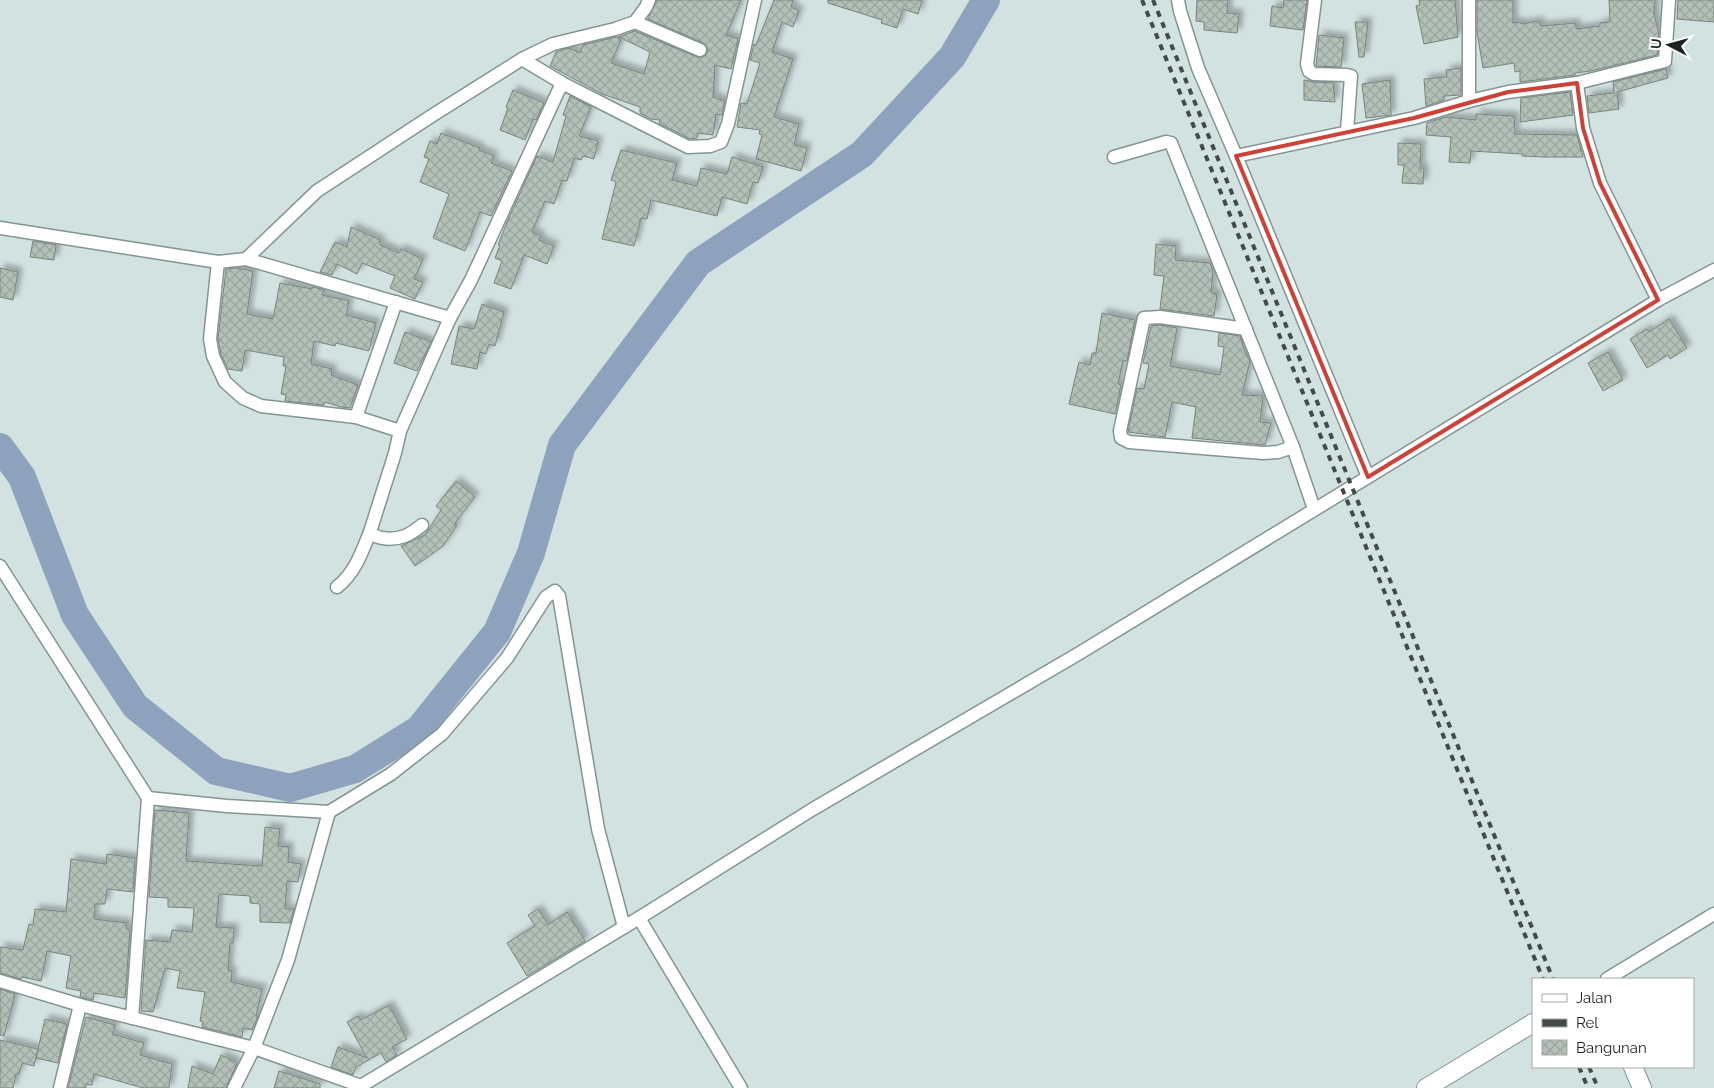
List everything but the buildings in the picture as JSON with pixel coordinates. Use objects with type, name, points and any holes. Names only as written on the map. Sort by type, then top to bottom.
[{"type":"main road","points":[[1426,1088],[1532,1024]]},
{"type":"main road","points":[[1633,1068],[1642,1088]]},
{"type":"street","points":[[246,259],[317,191],[433,114],[522,59],[553,44],[635,22],[649,0]]},
{"type":"street","points":[[522,59],[562,83],[688,147],[710,146],[721,142],[728,124],[755,0]]},
{"type":"street","points":[[1178,0],[1198,68],[1368,477]]},
{"type":"street","points":[[1315,0],[1308,64],[1309,71],[1314,74],[1351,76],[1347,132]]},
{"type":"street","points":[[1468,0],[1468,101]]},
{"type":"street","points":[[1236,156],[1414,118],[1468,101],[1508,92],[1577,83],[1665,61],[1669,0]]},
{"type":"street","points":[[635,22],[700,50]]},
{"type":"street","points":[[337,587],[348,578],[363,550],[395,453],[400,431],[450,318],[471,280],[562,83]]},
{"type":"street","points":[[1577,83],[1582,128],[1600,183],[1658,300]]},
{"type":"street","points":[[1114,157],[1166,142],[1171,143],[1293,448],[1314,509]]},
{"type":"street","points":[[0,228],[218,262],[246,259],[450,318]]},
{"type":"street","points":[[218,262],[210,339],[213,356],[225,382],[243,398],[261,406],[356,417],[400,431]]},
{"type":"street","points":[[0,981],[80,1005],[254,1048],[361,1087],[624,928],[812,809],[1078,654],[1658,300],[1714,270]]},
{"type":"street","points":[[356,417],[396,302]]},
{"type":"street","points":[[1246,329],[1160,317],[1147,316],[1144,318],[1120,430],[1121,438],[1129,442],[1263,453],[1293,448]]},
{"type":"street","points":[[370,532],[378,538],[393,538],[406,536],[422,525]]},
{"type":"street","points":[[0,566],[148,798],[132,1018]]},
{"type":"street","points":[[148,798],[227,806],[329,812],[391,774],[442,734],[507,658],[546,597],[555,591],[560,596],[598,828],[624,928]]},
{"type":"street","points":[[234,1088],[254,1048],[288,960],[329,812]]},
{"type":"street","points":[[1609,978],[1714,914]]},
{"type":"street","points":[[639,918],[741,1088]]},
{"type":"street","points":[[60,1088],[80,1005]]},
{"type":"highlighted area","points":[[1577,83],[1583,128],[1600,183],[1658,300],[1368,477],[1236,156],[1414,118],[1508,92]]},
{"type":"waterway","points":[[0,447],[22,477],[75,615],[135,706],[216,771],[290,788],[355,769],[419,729],[497,632],[531,553],[562,445],[698,263],[862,154],[952,57],[986,0]]},
{"type":"railway","points":[[1142,0],[1543,978]]},
{"type":"railway","points":[[1153,0],[1553,978]]},
{"type":"railway","points":[[1579,1068],[1588,1088]]},
{"type":"railway","points":[[1589,1068],[1598,1088]]}]
